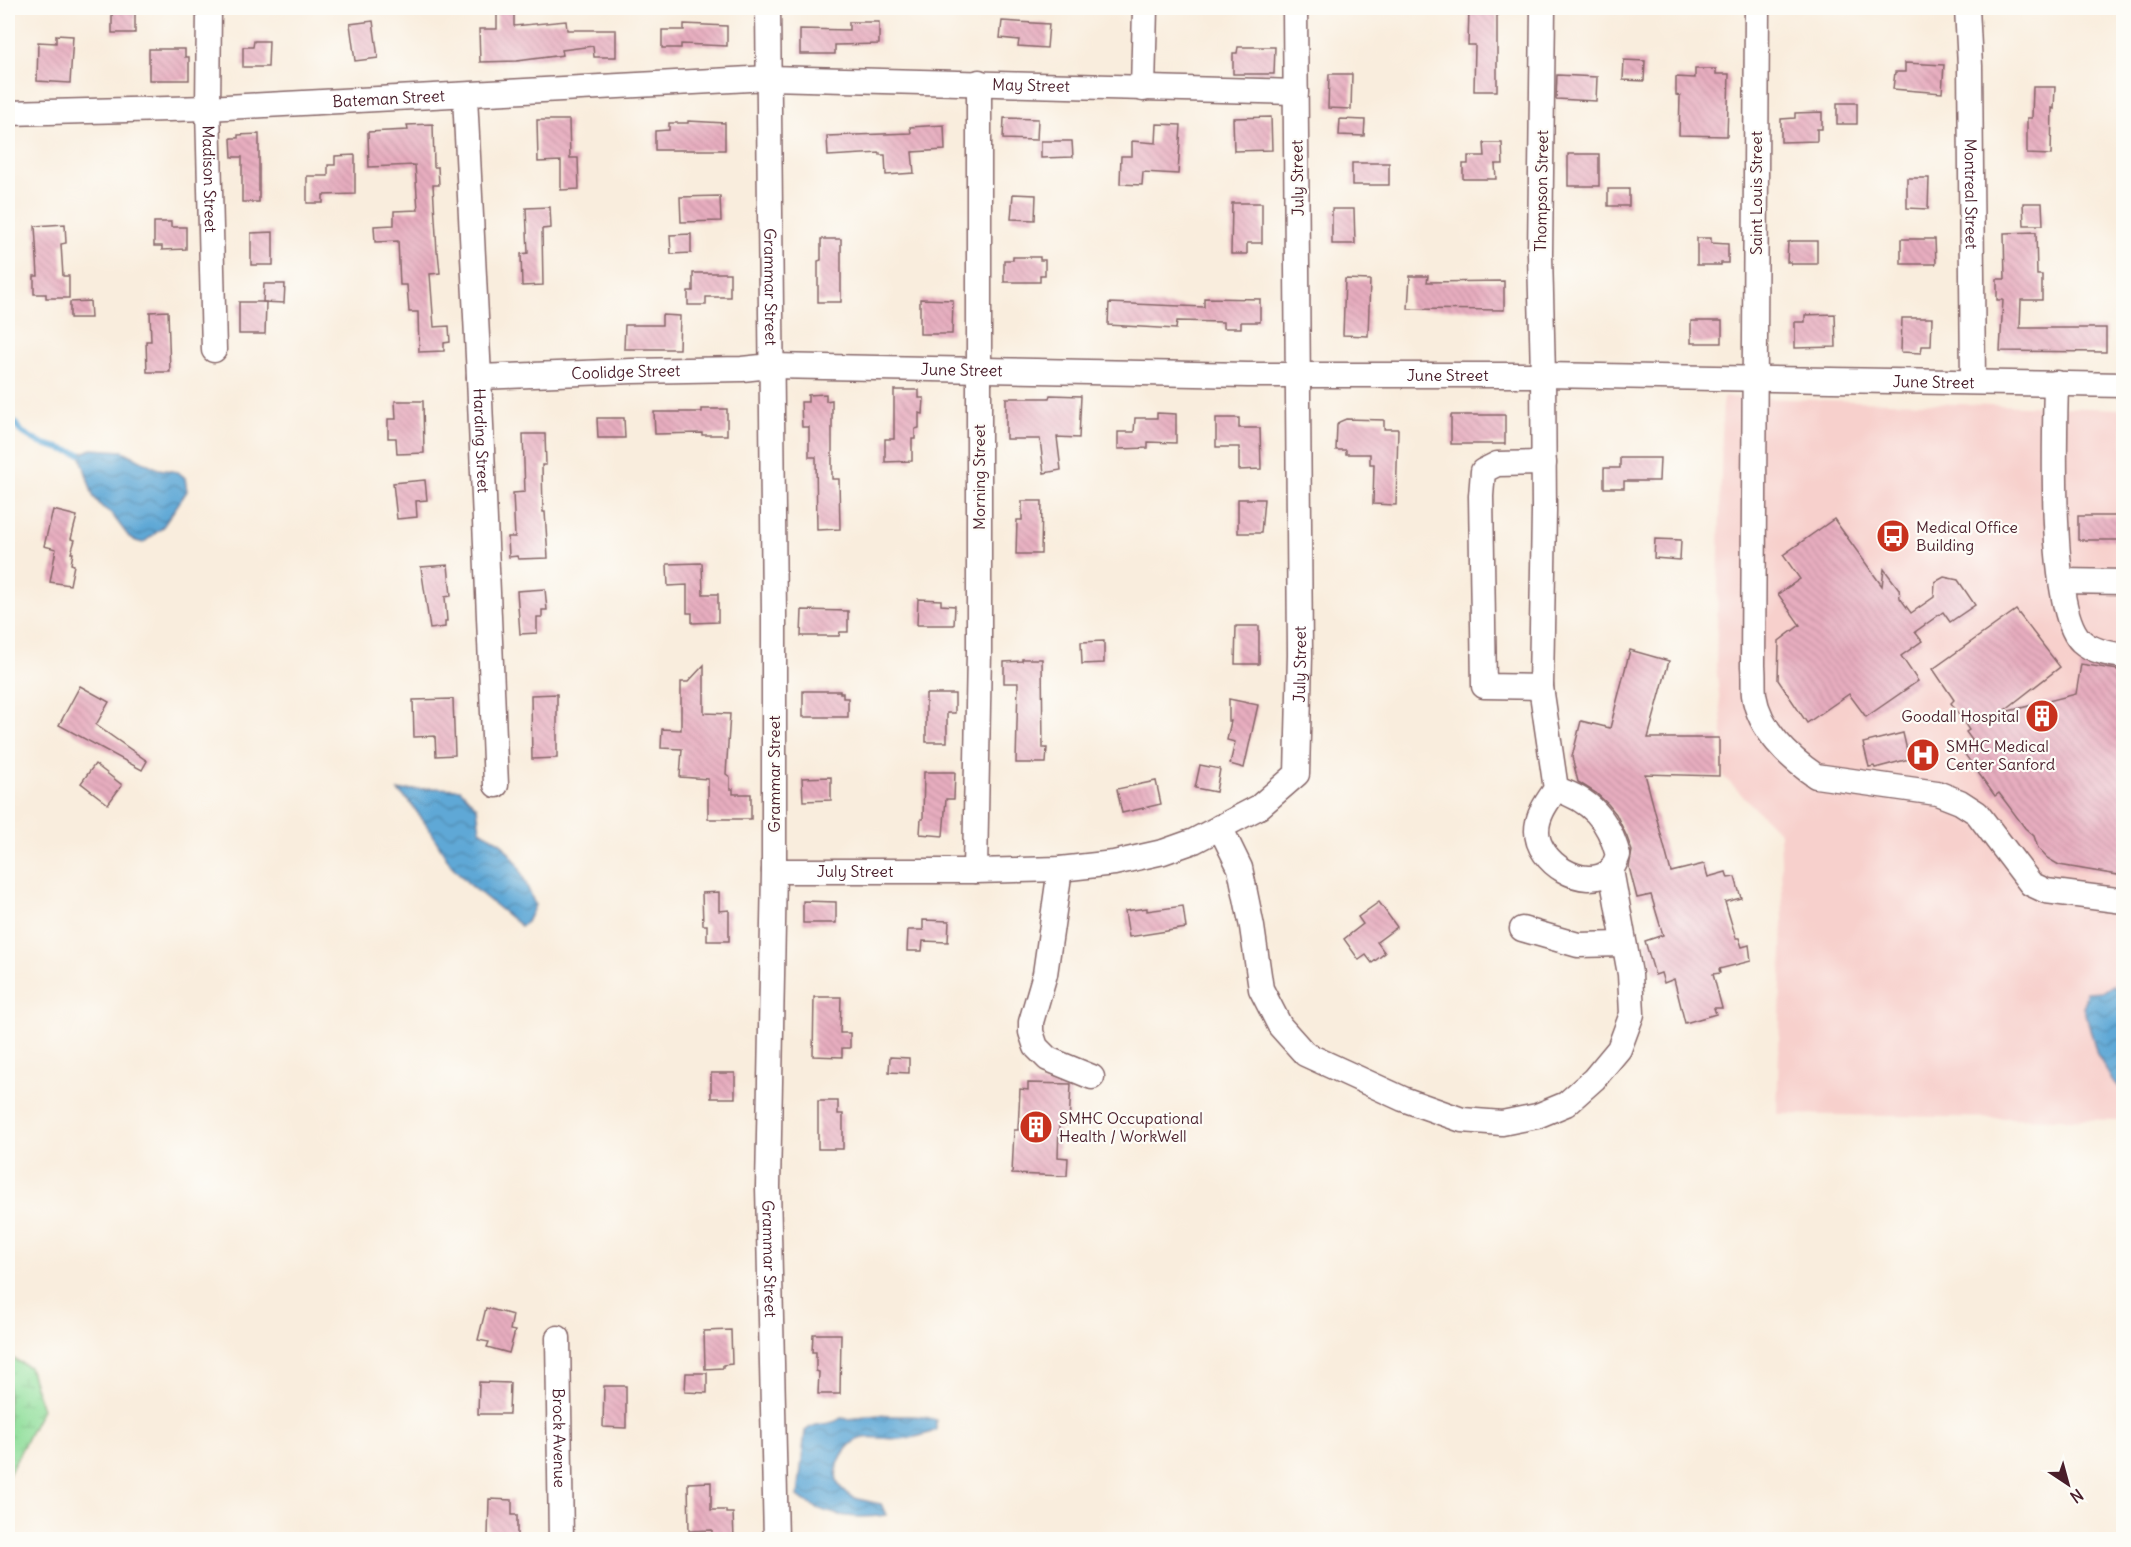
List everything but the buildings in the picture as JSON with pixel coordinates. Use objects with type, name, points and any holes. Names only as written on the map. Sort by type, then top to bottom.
[{"type":"street","name":"Madison Street","points":[[209,8],[208,108],[214,350]]},
{"type":"street","name":"Grammar Street","points":[[768,8],[774,615],[774,871],[768,1187],[776,1539]]},
{"type":"street","points":[[1143,89],[1145,8]]},
{"type":"street","name":"July Street","points":[[774,871],[1060,869],[1114,863],[1163,852],[1194,841],[1259,807],[1297,774],[1300,655],[1295,8]]},
{"type":"street","name":"Thompson Street","points":[[1543,8],[1540,254],[1544,463],[1541,687],[1556,789]]},
{"type":"street","name":"Saint Louis Street","points":[[1757,8],[1753,666],[1754,696],[1760,714],[1766,727],[1780,745],[1801,766],[1816,776],[1937,794],[1960,802],[1977,813],[2031,884],[2046,891],[2116,901]]},
{"type":"street","name":"Montreal Street","points":[[1967,8],[1970,66],[1973,381]]},
{"type":"street","name":"Bateman Street","points":[[8,113],[208,108],[769,78]]},
{"type":"street","name":"May Street","points":[[769,78],[1296,92]]},
{"type":"street","name":"Morning Street","points":[[975,871],[979,698],[979,82]]},
{"type":"street","name":"Harding Street","points":[[465,96],[496,785]]},
{"type":"street","name":"June Street","points":[[771,366],[1299,375],[1544,375],[1973,381],[2124,385]]},
{"type":"street","name":"Coolidge Street","points":[[479,377],[742,369],[771,366]]},
{"type":"street","points":[[2056,383],[2055,482],[2061,581],[2065,607],[2069,621],[2080,640],[2092,648],[2124,656]]},
{"type":"street","points":[[1541,687],[1484,686],[1481,496],[1483,471],[1497,464],[1544,463]]},
{"type":"street","points":[[2061,581],[2124,582]]},
{"type":"street","points":[[1221,827],[1240,868],[1261,989],[1280,1026],[1305,1054],[1403,1099],[1462,1120],[1502,1124],[1537,1116],[1566,1104],[1594,1078],[1619,1049],[1632,1014],[1630,974],[1611,870],[1618,855],[1608,826],[1597,813],[1574,795],[1556,789],[1539,817],[1538,843],[1549,859],[1565,872],[1581,877],[1597,878],[1611,870]]},
{"type":"street","points":[[1060,869],[1045,974],[1031,1022],[1031,1032],[1036,1047],[1048,1059],[1092,1077]]},
{"type":"street","points":[[1522,929],[1578,945],[1624,944]]},
{"type":"street","name":"Brock Avenue","points":[[558,1338],[561,1539]]},
{"type":"shaded area","name":"SMHC Medical Center Sanford","points":[[1723,397],[2123,409],[2123,1120],[1777,1114],[1783,919],[1780,833],[1723,776],[1723,733],[1716,665]]},
{"type":"green space","points":[[8,1356],[29,1367],[42,1409],[8,1476]]},
{"type":"water","points":[[92,449],[123,451],[158,469],[178,472],[185,478],[187,491],[162,528],[143,543],[129,537],[111,513],[102,507],[93,496],[80,454]]},
{"type":"water","points":[[431,788],[460,789],[477,807],[480,830],[501,843],[517,863],[535,905],[527,922],[521,926],[469,884],[451,865],[428,827],[409,801],[398,791]]},
{"type":"water","points":[[2113,985],[2123,998],[2123,1090],[2113,1082],[2097,1054],[2084,1007],[2086,992],[2104,991]]},
{"type":"water","points":[[879,1415],[936,1420],[936,1430],[919,1436],[900,1439],[860,1439],[850,1445],[841,1457],[837,1470],[838,1484],[846,1493],[855,1498],[881,1504],[886,1515],[851,1517],[829,1513],[798,1496],[805,1431],[841,1418]]},
{"type":"waterway","points":[[15,423],[20,431],[40,443],[80,454]]},
{"type":"place","name":"Medical Office Building","points":[[1893,536]]},
{"type":"place","name":"Goodall Hospital","points":[[2042,716]]},
{"type":"place","name":"SMHC Medical Center Sanford","points":[[1923,755]]},
{"type":"place","name":"SMHC Occupational Health / WorkWell","points":[[1036,1127]]}]
